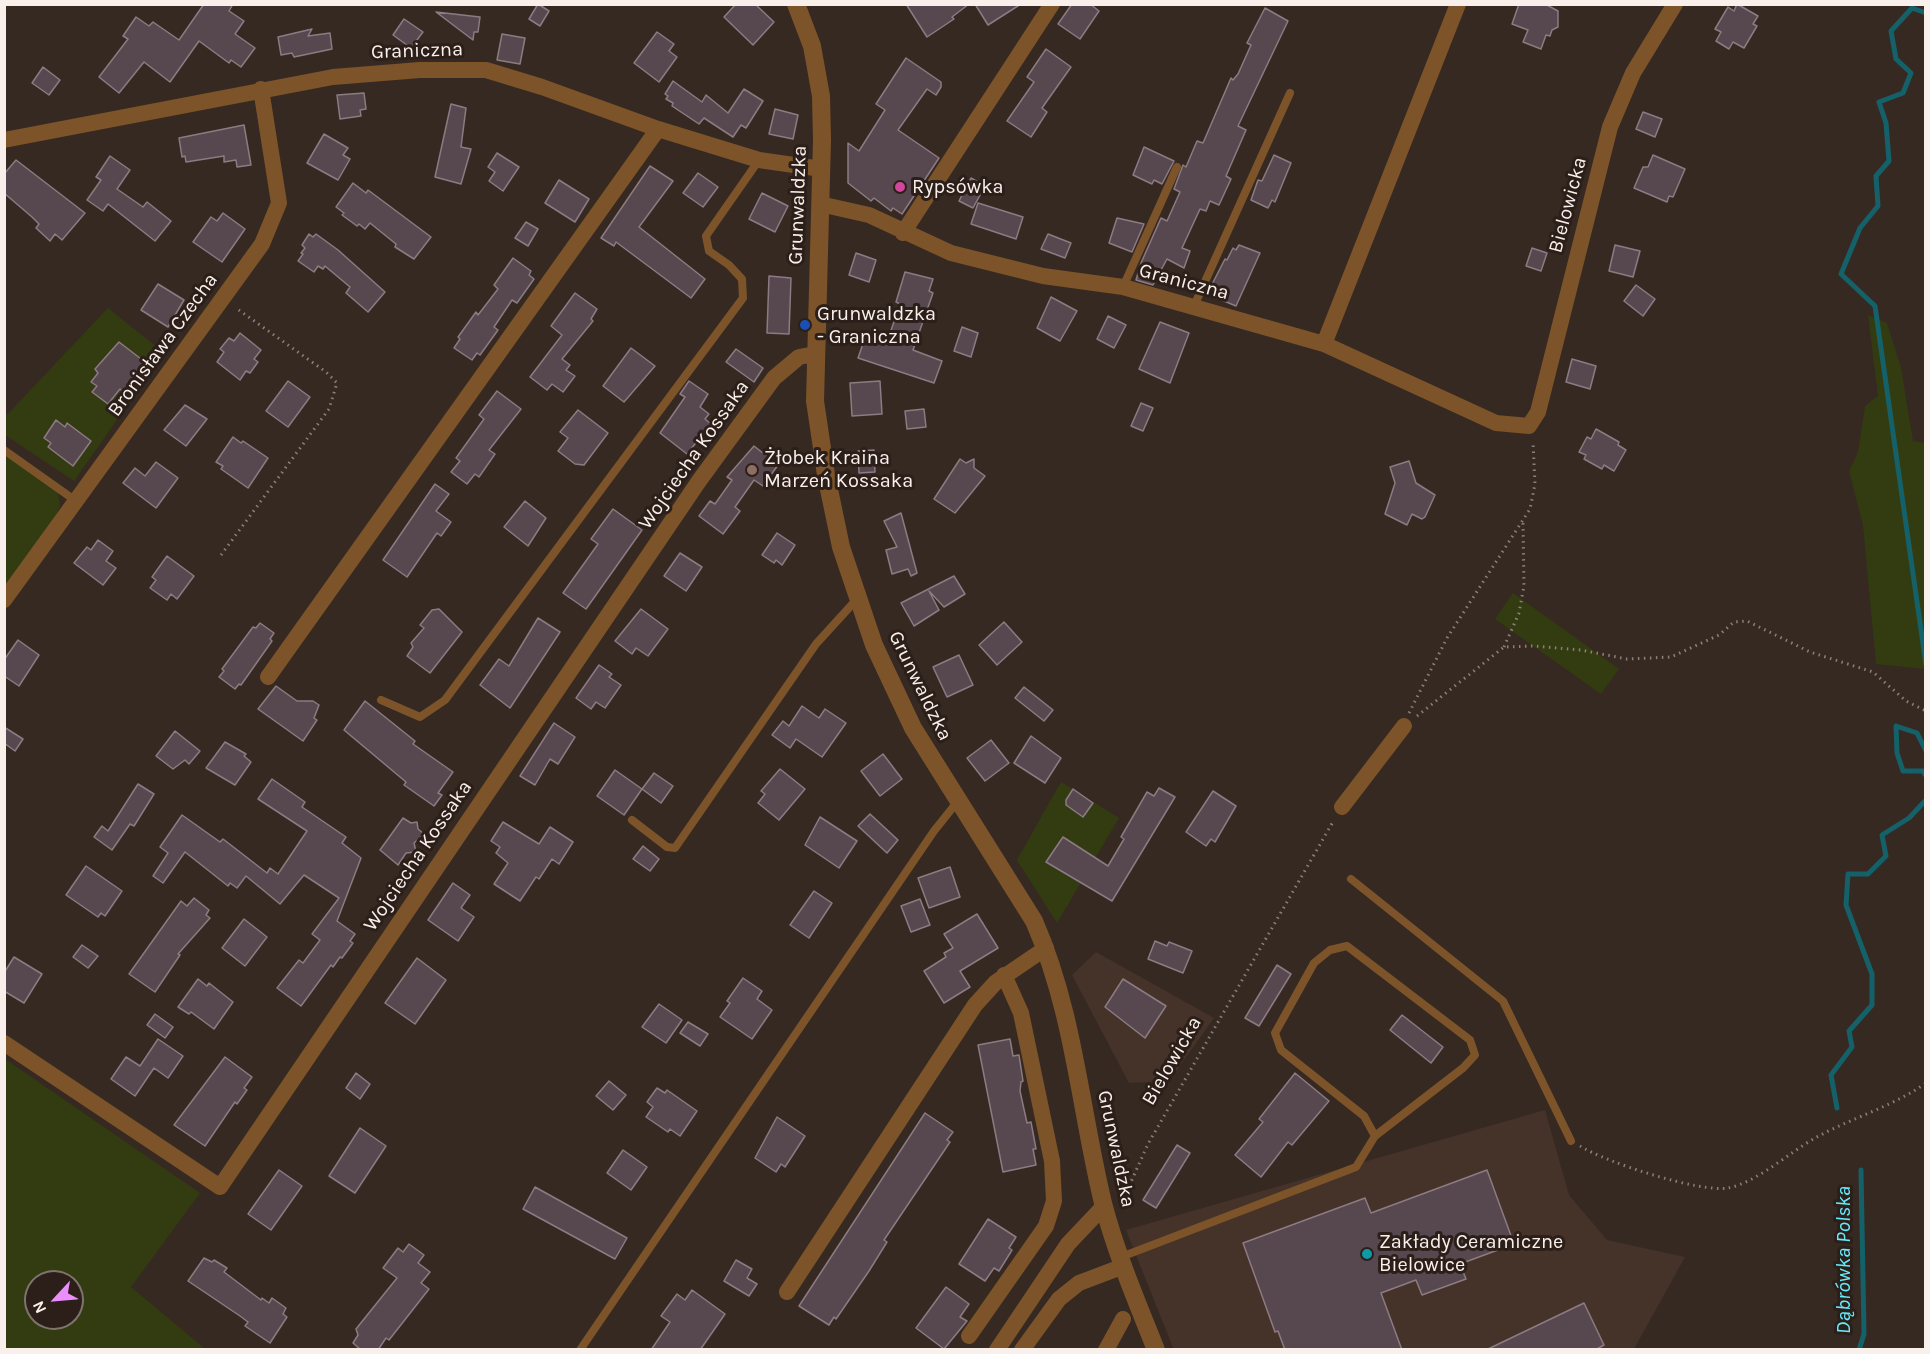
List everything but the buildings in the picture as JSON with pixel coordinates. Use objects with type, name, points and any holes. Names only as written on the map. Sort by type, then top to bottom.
[{"type":"street","name":"Grunwaldzka","points":[[796,4],[812,46],[821,96],[822,170],[815,401],[826,476],[841,547],[856,598],[874,645],[913,728],[1034,921],[1046,948],[1064,1000],[1104,1206],[1155,1350]]},
{"type":"street","points":[[903,233],[1052,4]]},
{"type":"street","points":[[1324,344],[1458,4]]},
{"type":"street","name":"Bielowicka","points":[[1529,426],[1538,412],[1610,127],[1633,74],[1675,4]]},
{"type":"street","name":"Graniczna","points":[[4,140],[333,76],[420,70],[486,70],[542,87],[658,129],[759,160],[822,170]]},
{"type":"street","name":"Bronisława Czecha","points":[[4,600],[262,244],[279,203],[261,89]]},
{"type":"street","points":[[268,677],[658,129]]},
{"type":"street","name":"Graniczna","points":[[820,204],[869,215],[903,233],[951,253],[1043,276],[1123,287],[1324,344],[1496,423],[1529,426]]},
{"type":"street","name":"Wojciecha Kossaka","points":[[4,1043],[220,1187],[699,481],[774,378],[799,357],[815,354]]},
{"type":"street","points":[[1342,807],[1404,726]]},
{"type":"street","points":[[787,1292],[975,1005],[1004,975],[1046,948]]},
{"type":"street","points":[[969,1336],[1046,1226],[1054,1201],[1052,1161],[1021,1013],[1004,975]]},
{"type":"street","points":[[997,1350],[1068,1244],[1104,1206]]},
{"type":"street","points":[[1022,1350],[1059,1299],[1079,1283],[1123,1261]]},
{"type":"street","points":[[1106,1350],[1123,1319]]},
{"type":"lane","points":[[1194,306],[1290,93]]},
{"type":"lane","points":[[381,700],[420,717],[445,700],[743,298],[742,279],[729,265],[709,251],[706,236],[759,160]]},
{"type":"lane","points":[[1123,287],[1177,168]]},
{"type":"lane","points":[[4,450],[76,501]]},
{"type":"lane","points":[[632,820],[667,847],[675,848],[816,644],[856,598]]},
{"type":"lane","points":[[580,1350],[928,840],[958,801]]},
{"type":"lane","points":[[1351,879],[1503,1000],[1570,1141]]},
{"type":"lane","points":[[1123,1261],[1356,1167],[1375,1136],[1463,1068],[1475,1055],[1470,1040],[1347,946],[1330,950],[1314,963],[1275,1033],[1281,1050],[1364,1116],[1375,1136]]},
{"type":"path","points":[[221,555],[329,409],[337,383],[326,372],[223,298]]},
{"type":"path","points":[[1404,726],[1447,638],[1478,586],[1530,509],[1535,484],[1534,443],[1529,426]]},
{"type":"path","points":[[1404,726],[1504,647],[1520,613],[1524,586],[1523,522]]},
{"type":"path","points":[[1504,647],[1534,646],[1569,649],[1627,659],[1671,657],[1719,635],[1734,622],[1747,621],[1810,652],[1873,672],[1906,701],[1926,711]]},
{"type":"path","name":"Bielowicka","points":[[1104,1206],[1130,1184],[1148,1144],[1342,807]]},
{"type":"path","points":[[1570,1141],[1596,1157],[1698,1186],[1728,1188],[1750,1178],[1827,1132],[1884,1107],[1926,1083]]},
{"type":"shaded area","points":[[1096,952],[1214,1018],[1169,1081],[1129,1083],[1072,975]]},
{"type":"shaded area","points":[[1545,1110],[1569,1195],[1607,1240],[1685,1257],[1634,1349],[1174,1350],[1126,1230]]},
{"type":"green space","points":[[108,308],[164,353],[74,481],[5,435],[4,418]]},
{"type":"green space","points":[[1868,315],[1887,323],[1901,368],[1913,441],[1925,443],[1925,669],[1876,664],[1863,525],[1849,471],[1858,452],[1865,406],[1878,396]]},
{"type":"green space","points":[[5,455],[58,492],[60,506],[52,525],[5,589]]},
{"type":"green space","points":[[1513,593],[1619,669],[1601,694],[1495,619]]},
{"type":"green space","points":[[1061,782],[1119,818],[1057,923],[1017,860]]},
{"type":"green space","points":[[5,1059],[200,1193],[131,1287],[205,1349],[5,1349]]},
{"type":"waterway","name":"Dąbrówka Polska","points":[[1926,13],[1912,8],[1891,31],[1896,59],[1911,73],[1903,93],[1879,102],[1886,123],[1889,161],[1876,176],[1878,206],[1860,228],[1841,274],[1875,306],[1926,665]]},
{"type":"waterway","name":"Dąbrówka Polska","points":[[1926,751],[1917,733],[1896,726],[1897,753],[1903,771],[1923,771],[1926,776]]},
{"type":"waterway","name":"Dąbrówka Polska","points":[[1837,1108],[1831,1075],[1852,1047],[1849,1031],[1872,1005],[1872,974],[1846,905],[1848,874],[1868,874],[1886,856],[1882,835],[1909,818],[1926,800]]},
{"type":"waterway","name":"Dąbrówka Polska","points":[[1859,1350],[1864,1334],[1861,1170]]},
{"type":"place","name":"Rypsówka","points":[[900,187]]},
{"type":"place","name":"Grunwaldzka - Graniczna","points":[[805,325]]},
{"type":"place","name":"Żłobek Kraina Marzeń Kossaka","points":[[752,470]]},
{"type":"place","name":"Zakłady Ceramiczne Bielowice","points":[[1367,1254]]}]
